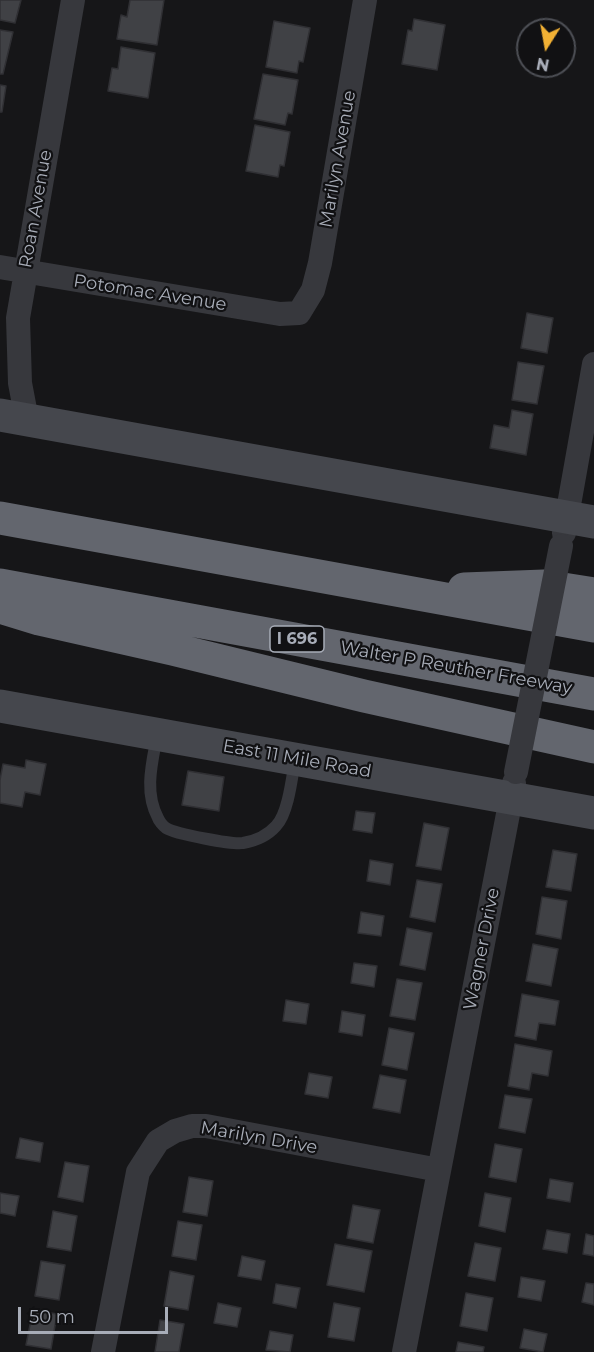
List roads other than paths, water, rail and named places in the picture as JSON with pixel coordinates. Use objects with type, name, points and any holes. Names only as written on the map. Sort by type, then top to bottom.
[{"type":"highway","points":[[0,518],[594,626]]},
{"type":"highway","name":"Walter P Reuther Freeway","points":[[0,585],[594,694]]},
{"type":"highway","points":[[402,591],[544,586],[594,594]]},
{"type":"highway","points":[[0,607],[39,620],[594,747]]},
{"type":"main road","points":[[14,418],[574,528]]},
{"type":"main road","name":"East 11 Mile Road","points":[[0,706],[296,759],[514,785],[594,813]]},
{"type":"street","name":"Roan Avenue","points":[[14,418],[20,383],[18,318],[73,0]]},
{"type":"street","name":"Marilyn Avenue","points":[[300,313],[313,290],[320,263],[365,0]]},
{"type":"street","name":"Potomac Avenue","points":[[0,267],[280,314],[300,313]]},
{"type":"street","name":"Wagner Drive","points":[[404,1352],[514,785],[574,528],[594,364]]},
{"type":"street","name":"Marilyn Drive","points":[[103,1352],[138,1172],[158,1141],[175,1131],[192,1126],[206,1126],[439,1170]]},
{"type":"lane","points":[[157,734],[149,783],[153,806],[159,820],[167,829],[216,840],[242,843],[262,837],[278,825],[284,810],[296,759]]}]
